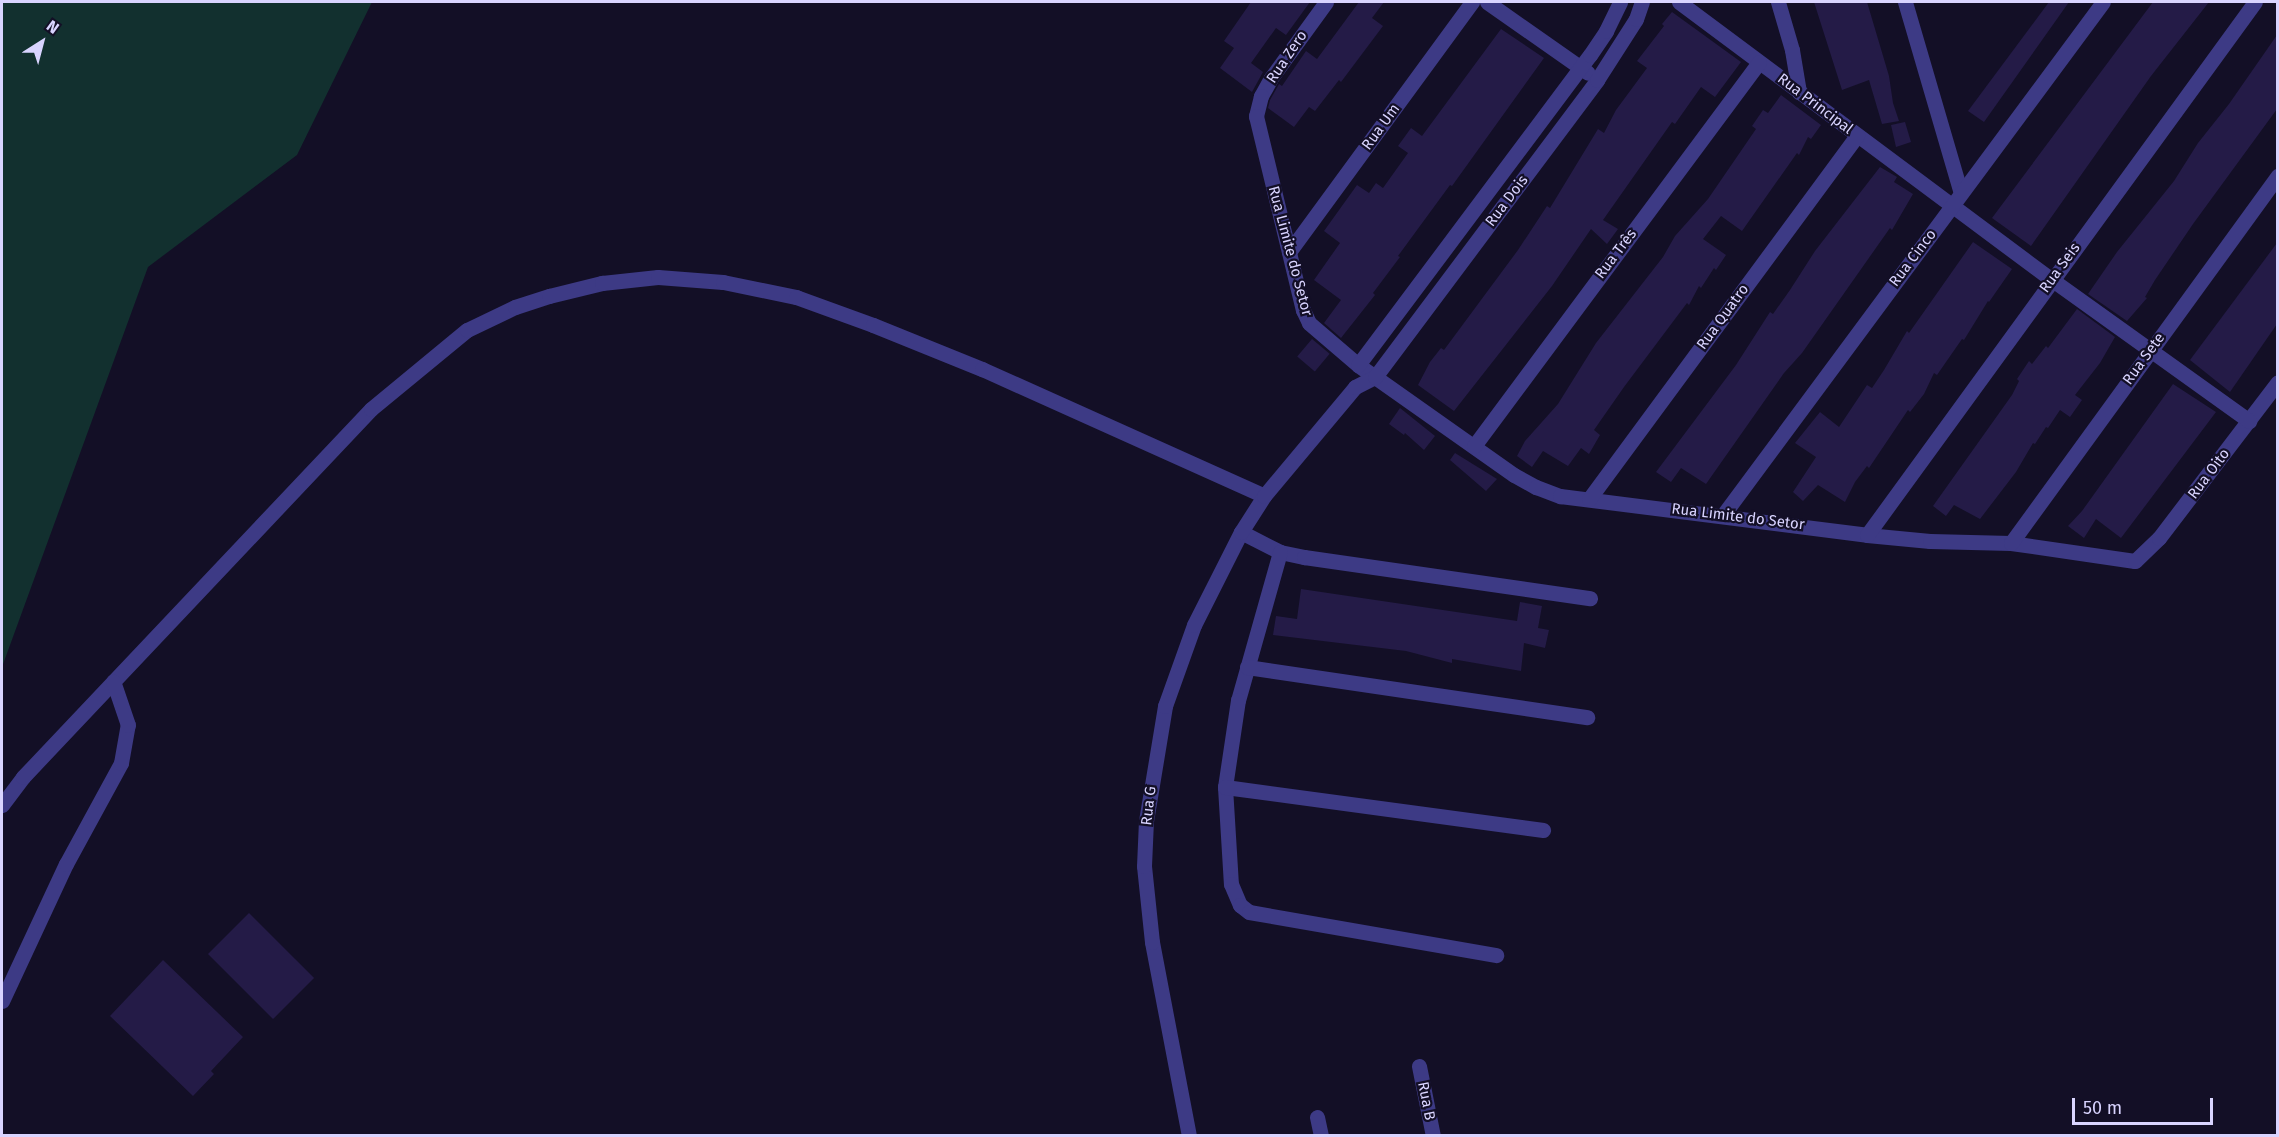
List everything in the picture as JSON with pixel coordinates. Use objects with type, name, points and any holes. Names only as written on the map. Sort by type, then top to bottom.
[{"type":"street","name":"Rua Zero","points":[[1256,116],[1271,78],[1326,2]]},
{"type":"street","name":"Rua Um","points":[[1289,252],[1472,2]]},
{"type":"street","points":[[1487,2],[1597,80]]},
{"type":"street","points":[[1356,387],[1358,365],[1581,68],[1606,32],[1620,2]]},
{"type":"street","name":"Rua Dois","points":[[1264,496],[1356,387],[1375,377],[1597,80],[1636,20],[1642,2]]},
{"type":"street","name":"Rua Principal","points":[[1679,2],[1857,135],[1956,200],[2051,279],[2249,421]]},
{"type":"street","points":[[1778,2],[1792,50],[1799,92]]},
{"type":"street","points":[[1905,2],[1956,200]]},
{"type":"street","name":"Rua Cinco","points":[[1722,515],[2103,2]]},
{"type":"street","name":"Rua Seis","points":[[1867,535],[2051,279],[2255,2]]},
{"type":"street","name":"Rua Três","points":[[1474,446],[1759,62]]},
{"type":"street","name":"Rua Limite do Setor","points":[[1256,116],[1303,310],[1309,323],[1358,365],[1514,475],[1536,487],[1560,496],[1867,535],[1930,542],[2011,543],[2135,561]]},
{"type":"street","name":"Rua Quatro","points":[[1589,499],[1857,135]]},
{"type":"street","name":"Rua Sete","points":[[2011,543],[2277,176]]},
{"type":"street","points":[[2,805],[23,777],[363,417],[421,366],[467,330],[515,307],[602,283],[658,277],[690,279],[723,282],[796,297],[982,369],[1264,496]]},
{"type":"street","name":"Rua Oito","points":[[2135,561],[2159,538],[2277,382]]},
{"type":"street","name":"Rua G","points":[[1189,1136],[1152,942],[1144,866],[1146,821],[1164,706],[1194,625],[1241,532],[1264,496]]},
{"type":"street","points":[[1241,532],[1280,552],[1342,564],[1590,598]]},
{"type":"street","points":[[1280,552],[1238,700],[1225,787],[1231,884],[1240,905],[1248,912],[1496,956]]},
{"type":"street","points":[[1247,667],[1587,717]]},
{"type":"street","points":[[2,1001],[66,864],[121,763],[128,725],[113,681]]},
{"type":"street","points":[[1225,787],[1543,830]]},
{"type":"street","name":"Rua B","points":[[1419,1066],[1433,1136]]},
{"type":"street","points":[[1317,1117],[1321,1136]]},
{"type":"green space","points":[[2,2],[372,2],[297,155],[148,267],[2,667]]},
{"type":"building","points":[[1251,2],[1310,2],[1286,35],[1276,28],[1251,63],[1263,72],[1252,92],[1220,68],[1234,48],[1224,41]]},
{"type":"building","points":[[1359,2],[1384,2],[1372,18],[1383,26],[1341,82],[1339,80],[1315,111],[1309,107],[1294,127],[1268,108],[1270,100],[1279,84],[1282,86],[1306,51],[1317,59]]},
{"type":"building","points":[[1814,2],[1867,2],[1889,76],[1893,103],[1899,121],[1882,124],[1869,80],[1842,90]]},
{"type":"building","points":[[2049,2],[2069,2],[1984,122],[1968,111]]},
{"type":"building","points":[[2153,2],[2209,2],[2151,76],[2031,246],[1992,218]]},
{"type":"building","points":[[1672,12],[1741,62],[1715,97],[1701,87],[1675,124],[1672,122],[1603,220],[1618,229],[1607,244],[1591,229],[1552,286],[1454,411],[1418,385],[1430,362],[1441,348],[1444,350],[1518,250],[1547,206],[1550,208],[1598,129],[1604,133],[1616,110],[1647,68],[1637,61]]},
{"type":"building","points":[[1501,29],[1544,58],[1452,186],[1450,185],[1398,256],[1400,257],[1373,293],[1375,295],[1341,338],[1324,323],[1341,300],[1314,280],[1340,243],[1324,231],[1357,185],[1369,193],[1376,183],[1383,188],[1408,153],[1398,146],[1411,128],[1422,136]]},
{"type":"building","points":[[2277,35],[2277,109],[2193,224],[2155,280],[2145,297],[2147,298],[2127,321],[2088,294],[2117,252],[2174,181],[2198,143],[2229,104]]},
{"type":"building","points":[[1781,95],[1821,125],[1811,139],[1808,137],[1799,155],[1797,153],[1742,231],[1721,216],[1703,239],[1726,255],[1701,288],[1699,286],[1689,305],[1687,303],[1594,430],[1600,435],[1589,454],[1581,448],[1568,466],[1543,451],[1532,467],[1517,456],[1525,441],[1558,404],[1596,343],[1663,257],[1675,236],[1708,199],[1756,129],[1752,126],[1763,110],[1768,113]]},
{"type":"building","points":[[1905,122],[1911,142],[1896,147],[1891,125]]},
{"type":"building","points":[[1880,167],[1897,177],[1894,182],[1913,194],[1892,230],[1890,228],[1706,484],[1681,468],[1671,482],[1656,472],[1736,365],[1770,312],[1773,314],[1815,251]]},
{"type":"building","points":[[1973,242],[2012,269],[1988,301],[1964,340],[1962,339],[1937,375],[1934,373],[1924,394],[1910,412],[1908,410],[1869,468],[1867,466],[1855,482],[1845,502],[1818,485],[1803,501],[1793,492],[1816,457],[1795,443],[1820,412],[1839,427],[1867,385],[1872,388],[1907,331],[1909,333]]},
{"type":"building","points":[[2277,243],[2277,324],[2230,392],[2190,360]]},
{"type":"building","points":[[2077,309],[2115,337],[2100,363],[2075,395],[2082,400],[2070,417],[2060,410],[2035,444],[2033,443],[2016,472],[1980,519],[1954,505],[1946,516],[1933,506],[2012,395],[2019,381],[2017,379],[2029,361],[2032,364],[2046,346],[2048,348]]},
{"type":"building","points":[[1312,339],[1330,354],[1315,371],[1297,357]]},
{"type":"building","points":[[2173,384],[2216,412],[2121,538],[2096,519],[2084,538],[2068,526],[2082,511]]},
{"type":"building","points":[[1400,408],[1435,436],[1424,450],[1405,433],[1404,435],[1389,424]]},
{"type":"building","points":[[1455,453],[1497,479],[1486,491],[1450,460]]},
{"type":"building","points":[[1301,589],[1517,621],[1520,602],[1542,606],[1538,628],[1549,630],[1545,648],[1524,643],[1521,671],[1452,659],[1452,663],[1406,651],[1273,635],[1276,616],[1297,619]]},
{"type":"building","points":[[249,913],[314,978],[273,1019],[208,954]]},
{"type":"building","points":[[163,960],[243,1037],[211,1071],[214,1074],[193,1096],[110,1016]]}]
